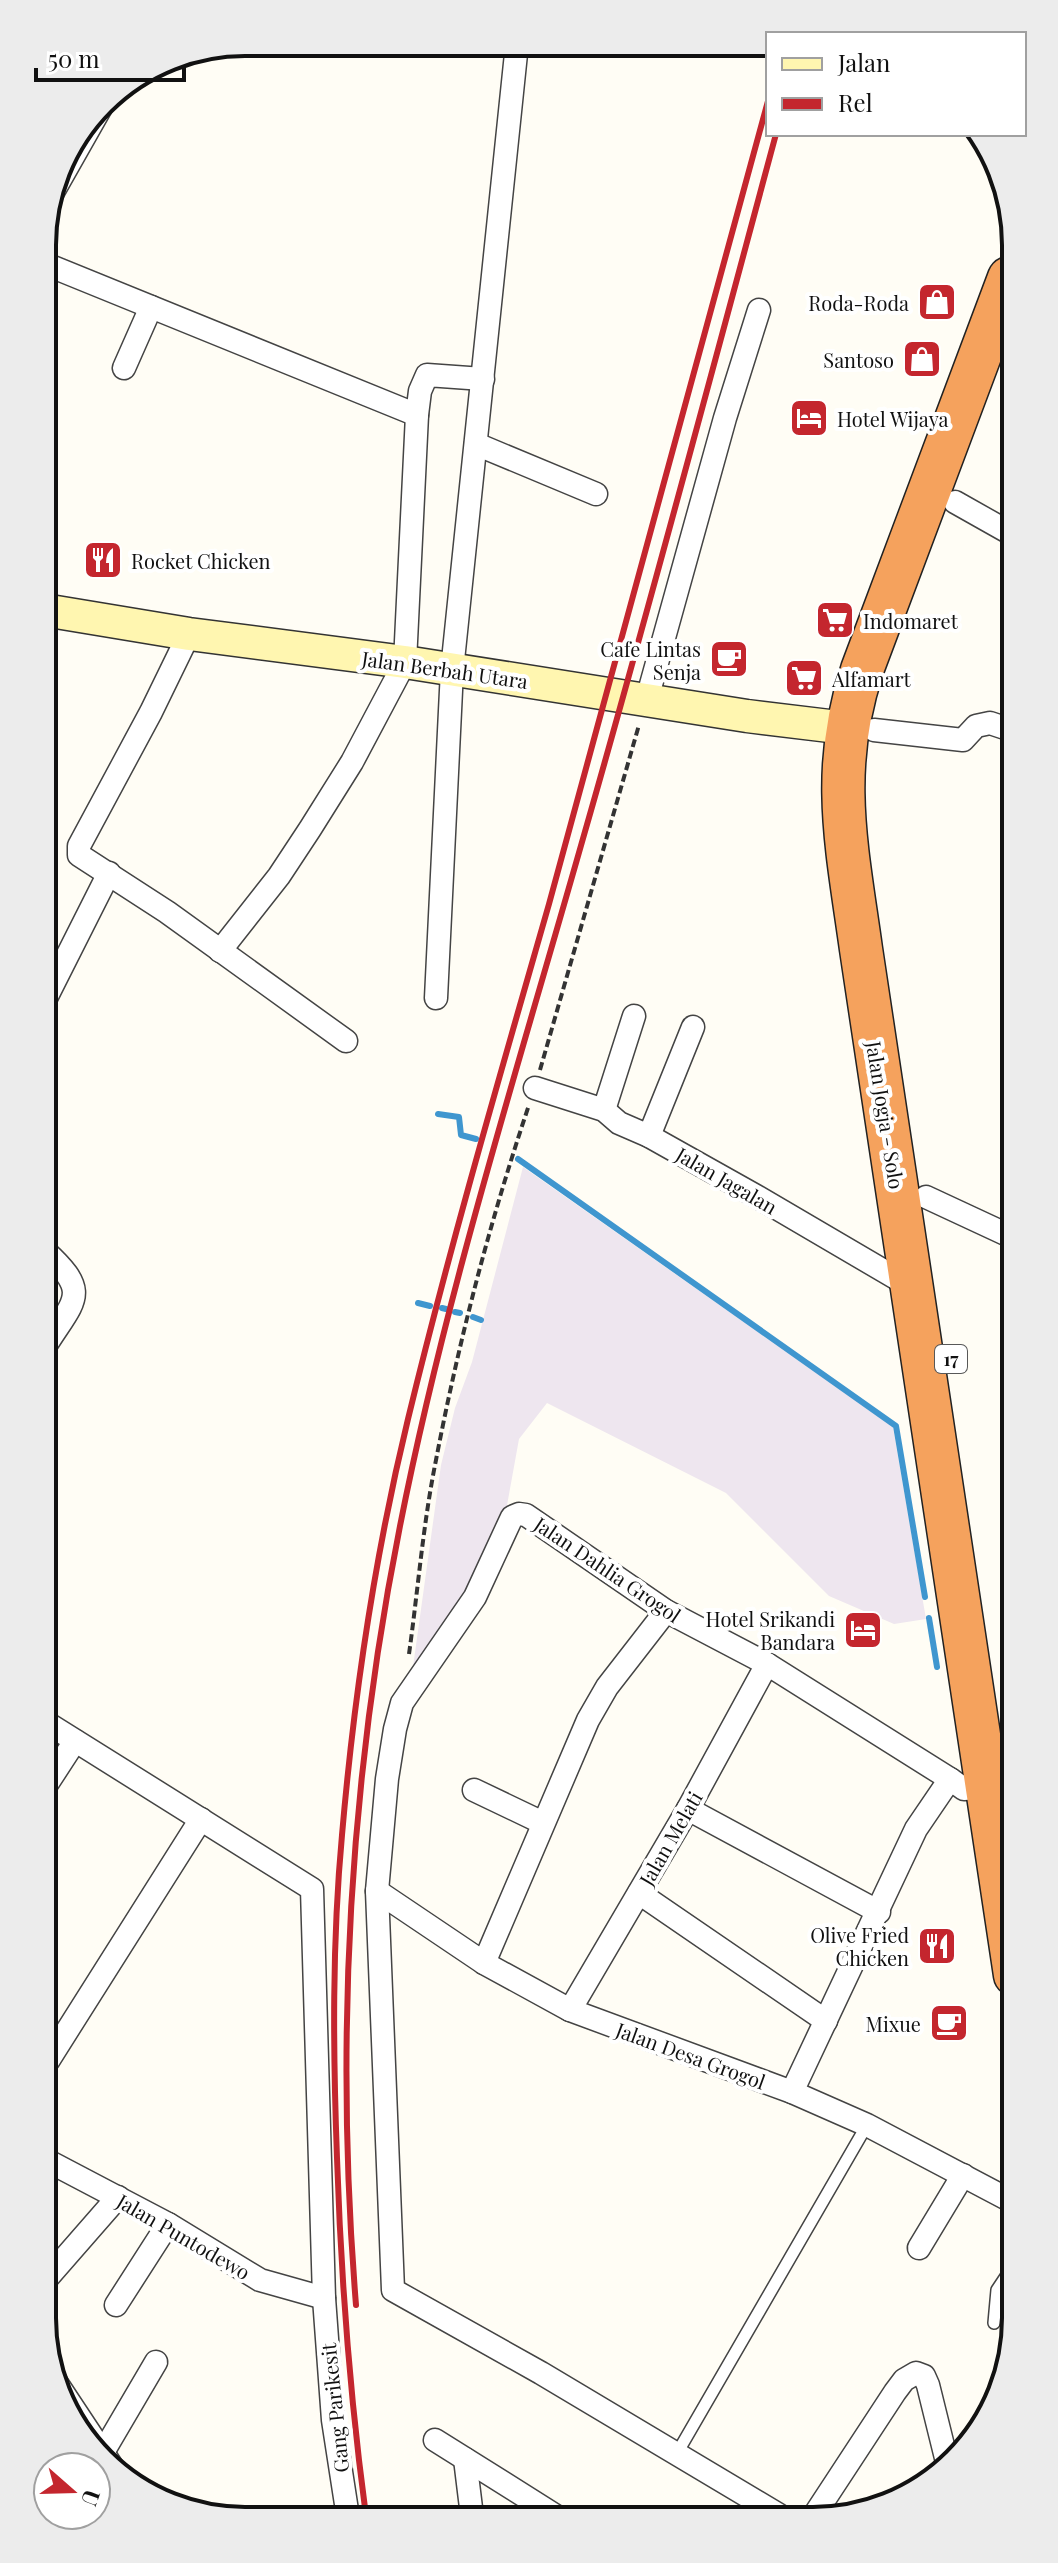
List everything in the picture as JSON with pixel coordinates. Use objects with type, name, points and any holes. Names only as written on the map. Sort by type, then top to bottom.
[{"type":"highway","name":"Jalan Jogja - Solo","points":[[1002,297],[862,670],[860,729],[869,774],[874,838],[926,1197],[973,1603],[984,1780],[1002,1893]]},
{"type":"highway","name":"Jalan Jogja - Solo","points":[[973,1603],[913,1288],[846,844],[842,784],[860,729],[886,687],[1002,377]]},
{"type":"main road","name":"Jalan Berbah Utara","points":[[56,612],[189,634],[405,662],[747,716],[860,729]]},
{"type":"street","points":[[436,998],[452,670],[516,56]]},
{"type":"street","points":[[56,268],[417,415]]},
{"type":"street","points":[[124,368],[151,307]]},
{"type":"street","points":[[647,699],[725,418],[759,310]]},
{"type":"street","points":[[220,951],[279,876],[310,829],[352,762],[405,662],[417,415],[420,391],[427,375],[483,379]]},
{"type":"street","points":[[476,444],[596,494]]},
{"type":"street","points":[[955,502],[1002,528]]},
{"type":"street","points":[[189,634],[79,846],[79,855],[346,1041]]},
{"type":"street","points":[[860,729],[963,740],[976,726],[990,723],[1002,727]]},
{"type":"street","points":[[56,978],[109,873]]},
{"type":"street","points":[[604,1110],[634,1016]]},
{"type":"street","points":[[649,1136],[693,1027]]},
{"type":"street","name":"Jalan Jagalan","points":[[535,1088],[604,1110],[619,1123],[649,1136],[913,1288]]},
{"type":"street","points":[[926,1197],[1002,1232]]},
{"type":"street","points":[[56,1261],[73,1281],[75,1292],[56,1329]]},
{"type":"street","name":"Jalan Dahlia Grogol","points":[[377,1891],[387,1779],[402,1703],[475,1597],[512,1517],[519,1514],[526,1515],[666,1611],[984,1780]]},
{"type":"street","points":[[484,1963],[588,1720],[614,1677],[666,1611]]},
{"type":"street","name":"Jalan Melati","points":[[570,2010],[688,1809],[767,1664]]},
{"type":"street","points":[[56,1729],[201,1819],[56,2048]]},
{"type":"street","points":[[56,1770],[75,1741]]},
{"type":"street","points":[[792,2092],[916,1829],[984,1780]]},
{"type":"street","points":[[474,1790],[543,1823]]},
{"type":"street","points":[[688,1809],[879,1912]]},
{"type":"street","name":"Gang Parikesit","points":[[201,1819],[312,1889],[324,2298],[333,2420],[346,2507]]},
{"type":"street","points":[[377,1891],[393,2290],[541,2373],[765,2507]]},
{"type":"street","name":"Jalan Desa Grogol","points":[[377,1891],[484,1963],[570,2010],[792,2092],[867,2125],[1002,2196]]},
{"type":"street","points":[[639,1893],[826,2021]]},
{"type":"street","name":"Jalan Puntodewo","points":[[56,2165],[168,2224],[260,2280],[324,2298]]},
{"type":"street","points":[[919,2248],[963,2175]]},
{"type":"street","points":[[56,2268],[118,2197]]},
{"type":"street","points":[[116,2305],[168,2224]]},
{"type":"street","points":[[112,2451],[156,2362]]},
{"type":"street","points":[[820,2506],[895,2392],[916,2373],[924,2376],[928,2385],[945,2454]]},
{"type":"street","points":[[435,2440],[542,2507]]},
{"type":"street","points":[[465,2459],[471,2507]]},
{"type":"lane","points":[[676,2455],[867,2125]]},
{"type":"lane","points":[[994,2323],[997,2290],[1002,2282]]},
{"type":"path","points":[[409,1658],[435,1462],[466,1319],[647,699]]},
{"type":"shaded area","points":[[523,1167],[893,1427],[926,1619],[894,1624],[829,1596],[726,1493],[547,1403],[519,1439],[504,1522],[472,1586],[412,1674],[441,1465],[455,1408],[472,1362]]},
{"type":"waterway","points":[[438,1114],[459,1117],[461,1135],[476,1139]]},
{"type":"waterway","points":[[518,1159],[896,1426],[925,1597]]},
{"type":"waterway","points":[[418,1303],[430,1306]]},
{"type":"waterway","points":[[442,1308],[446,1309]]},
{"type":"waterway","points":[[455,1312],[460,1313]]},
{"type":"waterway","points":[[473,1317],[481,1320]]},
{"type":"waterway","points":[[929,1618],[937,1667]]},
{"type":"railway","points":[[365,2507],[341,2248],[334,1996],[336,1916],[347,1783],[359,1678],[376,1574],[396,1470],[441,1290],[605,704],[766,108]]},
{"type":"railway","points":[[356,2305],[347,2110],[351,1914],[369,1719],[400,1526],[461,1265],[633,660],[775,136]]},
{"type":"place","name":"Roda-Roda","points":[[937,302]]},
{"type":"place","name":"Santoso","points":[[922,359]]},
{"type":"place","name":"Hotel Wijaya","points":[[809,418]]},
{"type":"place","name":"Rocket Chicken","points":[[103,560]]},
{"type":"place","name":"Indomaret","points":[[835,620]]},
{"type":"place","name":"Cafe Lintas Senja","points":[[729,659]]},
{"type":"place","name":"Alfamart","points":[[804,678]]},
{"type":"place","name":"Hotel Srikandi Bandara","points":[[863,1630]]},
{"type":"place","name":"Olive Fried Chicken","points":[[937,1946]]},
{"type":"place","name":"Mixue","points":[[949,2023]]}]
